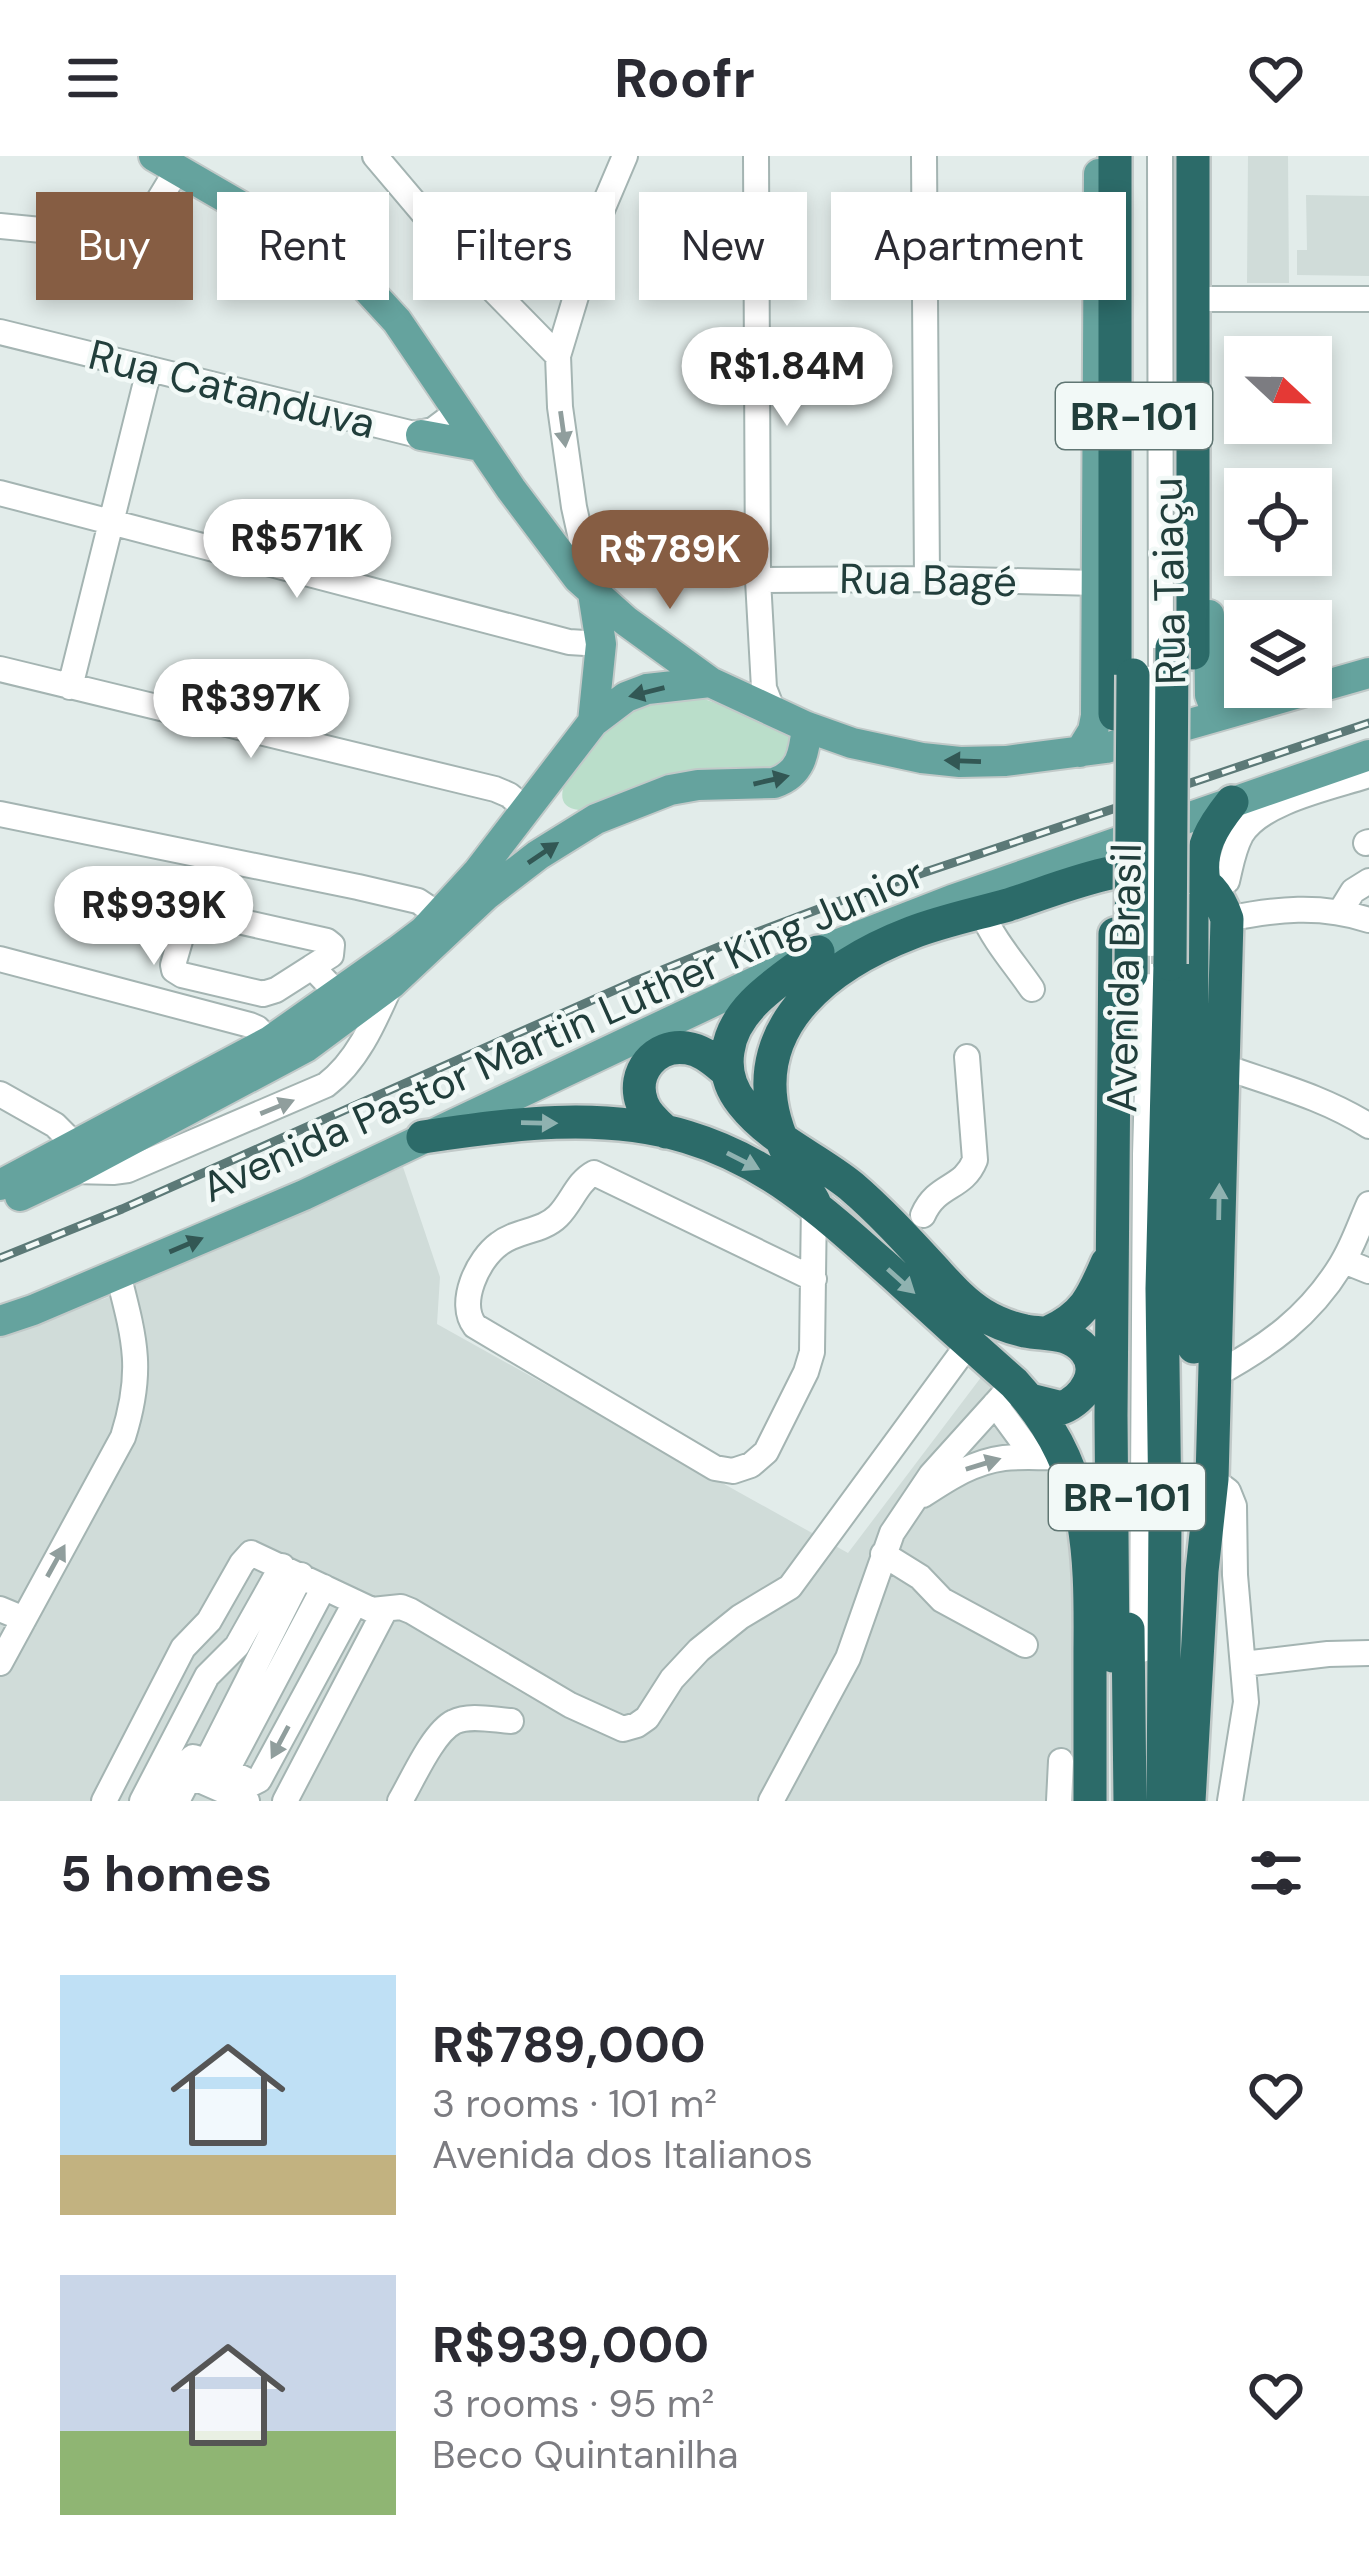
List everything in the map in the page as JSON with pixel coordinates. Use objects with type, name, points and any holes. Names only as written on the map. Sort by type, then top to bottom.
[{"type":"highway","name":"Avenida Brasil","points":[[1115,156],[1154,664],[1209,901],[1222,1066],[1211,1480],[1218,1573],[1180,1794]]},
{"type":"highway","name":"Avenida Brasil","points":[[1132,156],[1154,664],[1166,1517],[1182,1635],[1180,1794]]},
{"type":"highway","name":"Avenida Brasil","points":[[1111,1801],[1116,914],[1154,664],[1172,156]]},
{"type":"highway","name":"Avenida Brasil","points":[[1130,1801],[1126,1417],[1131,974],[1193,156]]},
{"type":"highway","points":[[1209,901],[1201,866],[1205,842],[1232,802]]},
{"type":"highway","points":[[814,1202],[773,1116],[771,1068],[783,1030],[801,1002],[832,974],[911,933],[1119,873],[1187,874],[1209,901]]},
{"type":"highway","name":"Avenida Brasil","points":[[1209,901],[1191,1231],[1196,1451],[1218,1573]]},
{"type":"highway","points":[[818,952],[740,1019],[728,1046],[732,1088],[782,1140],[908,1219],[920,1253],[961,1298],[1009,1326],[1066,1336],[1089,1355],[1087,1389],[1072,1404],[1062,1408],[1013,1396]]},
{"type":"highway","points":[[666,1132],[641,1102],[641,1075],[654,1054],[685,1047],[709,1056],[728,1072]]},
{"type":"highway","points":[[423,1137],[521,1122],[616,1125],[666,1132],[729,1153],[814,1202],[974,1347],[1013,1396],[1049,1457]]},
{"type":"highway","points":[[1049,1332],[1070,1323],[1083,1310],[1112,1252]]},
{"type":"highway","name":"BR-101","points":[[1049,1457],[1078,1494],[1087,1533],[1090,1801]]},
{"type":"main road","points":[[1080,752],[1096,716],[1099,156]]},
{"type":"main road","name":"Rua Taiaçu","points":[[1209,156],[1209,683],[1218,716]]},
{"type":"main road","points":[[165,163],[323,254],[362,283],[397,321],[481,446],[567,565],[593,593],[710,682],[807,727],[852,743],[922,758],[960,762],[1051,757],[1106,748],[1369,673]]},
{"type":"main road","points":[[421,435],[481,446]]},
{"type":"main road","points":[[593,593],[602,644],[593,722]]},
{"type":"main road","name":"Avenida Pastor Martin Luther King Junior","points":[[0,1204],[270,1041],[412,940],[478,872],[593,722],[626,697],[647,689],[710,682]]},
{"type":"main road","name":"Avenida Pastor Martin Luther King Junior","points":[[0,1185],[74,1158],[307,1047],[392,984],[487,895],[538,855],[596,819],[670,790],[784,780],[800,765],[807,727]]},
{"type":"main road","name":"Avenida Pastor Martin Luther King Junior","points":[[0,1322],[304,1195],[818,952],[952,900],[1369,755]]},
{"type":"main road","points":[[553,775],[560,801],[596,819]]},
{"type":"street","points":[[374,156],[458,254],[558,356]]},
{"type":"street","points":[[593,593],[568,467],[558,356],[602,210],[625,156]]},
{"type":"street","points":[[756,156],[758,580],[764,688],[773,711]]},
{"type":"street","points":[[924,156],[927,578]]},
{"type":"street","points":[[1150,156],[1154,664]]},
{"type":"street","points":[[1154,664],[1160,156]]},
{"type":"street","points":[[0,226],[136,236],[165,163]]},
{"type":"street","points":[[1209,299],[1369,298]]},
{"type":"street","name":"Rua Catanduva","points":[[0,332],[421,435],[458,412]]},
{"type":"street","points":[[70,687],[149,370]]},
{"type":"street","points":[[0,494],[569,642],[602,644]]},
{"type":"street","name":"Rua Bagé","points":[[758,580],[1097,583]]},
{"type":"street","points":[[0,669],[495,789],[526,809]]},
{"type":"street","points":[[1209,901],[1227,881],[1231,858],[1252,820],[1267,810],[1369,775]]},
{"type":"street","points":[[0,814],[418,901],[439,915]]},
{"type":"street","points":[[1340,912],[1353,891],[1369,881]]},
{"type":"street","points":[[1209,901],[1340,912],[1369,920]]},
{"type":"street","points":[[198,912],[327,941],[332,945],[331,955],[312,967],[263,994],[182,975],[173,965],[186,920],[198,912]]},
{"type":"street","points":[[982,913],[992,935],[1032,989]]},
{"type":"street","points":[[1141,1801],[1144,1178],[1160,951]]},
{"type":"street","points":[[1153,1801],[1160,951]]},
{"type":"street","points":[[0,959],[250,1025],[270,1041]]},
{"type":"street","points":[[312,967],[339,995]]},
{"type":"street","points":[[0,1094],[55,1125],[74,1158],[113,1172],[128,1170],[326,1085],[354,1056],[392,984]]},
{"type":"street","points":[[908,1219],[968,1174],[975,1160],[967,1057]]},
{"type":"street","points":[[1222,1066],[1310,1096],[1369,1126]]},
{"type":"street","points":[[814,1202],[814,1279],[812,1352],[806,1372],[766,1452],[751,1465],[733,1471],[715,1468],[475,1326],[466,1304],[470,1287],[496,1246],[547,1225],[594,1173],[814,1279]]},
{"type":"street","points":[[1215,1375],[1274,1340],[1323,1292],[1344,1261],[1369,1204]]},
{"type":"street","points":[[1344,1261],[1369,1270]]},
{"type":"street","points":[[0,1663],[12,1614],[123,1437],[133,1406],[137,1370],[133,1332],[118,1274]]},
{"type":"street","points":[[104,1801],[178,1657],[209,1621],[251,1553],[372,1610],[401,1607],[478,1637],[570,1706],[622,1730],[637,1725],[699,1650],[740,1617],[790,1587],[974,1347]]},
{"type":"street","points":[[771,1801],[848,1658],[883,1554],[911,1502],[931,1475],[1013,1396]]},
{"type":"street","points":[[911,1502],[980,1463],[1049,1457]]},
{"type":"street","points":[[883,1554],[920,1577],[942,1600],[1025,1645]]},
{"type":"street","points":[[142,1801],[207,1676],[237,1646],[291,1570]]},
{"type":"street","points":[[261,1680],[291,1570]]},
{"type":"street","points":[[1218,1573],[1244,1664],[1246,1702],[1230,1801]]},
{"type":"street","points":[[217,1765],[261,1680],[324,1587]]},
{"type":"street","points":[[164,1801],[193,1757],[253,1783],[260,1780],[355,1603]]},
{"type":"street","points":[[285,1801],[385,1610]]},
{"type":"street","points":[[189,1642],[329,1716]]},
{"type":"street","points":[[1244,1664],[1369,1653]]},
{"type":"street","points":[[400,1801],[447,1726],[466,1719],[511,1721]]},
{"type":"street","points":[[1059,1801],[1061,1761]]},
{"type":"street","points":[[177,1801],[186,1784],[197,1779],[247,1801]]},
{"type":"shaded area","points":[[1248,156],[1288,156],[1289,283],[1247,283]]},
{"type":"shaded area","points":[[1306,195],[1369,196],[1369,276],[1297,275],[1297,250],[1307,250]]},
{"type":"shaded area","points":[[403,1167],[440,1277],[437,1324],[848,1553],[982,1376],[1066,1481],[1083,1557],[1083,1801],[0,1801],[0,1328],[104,1299]]},
{"type":"green space","points":[[676,694],[786,727],[796,737],[787,765],[706,770],[598,808],[579,810],[566,805],[562,794],[566,780],[602,732],[623,713]]},
{"type":"railway","points":[[0,1258],[731,942],[848,898],[1369,723]]}]
